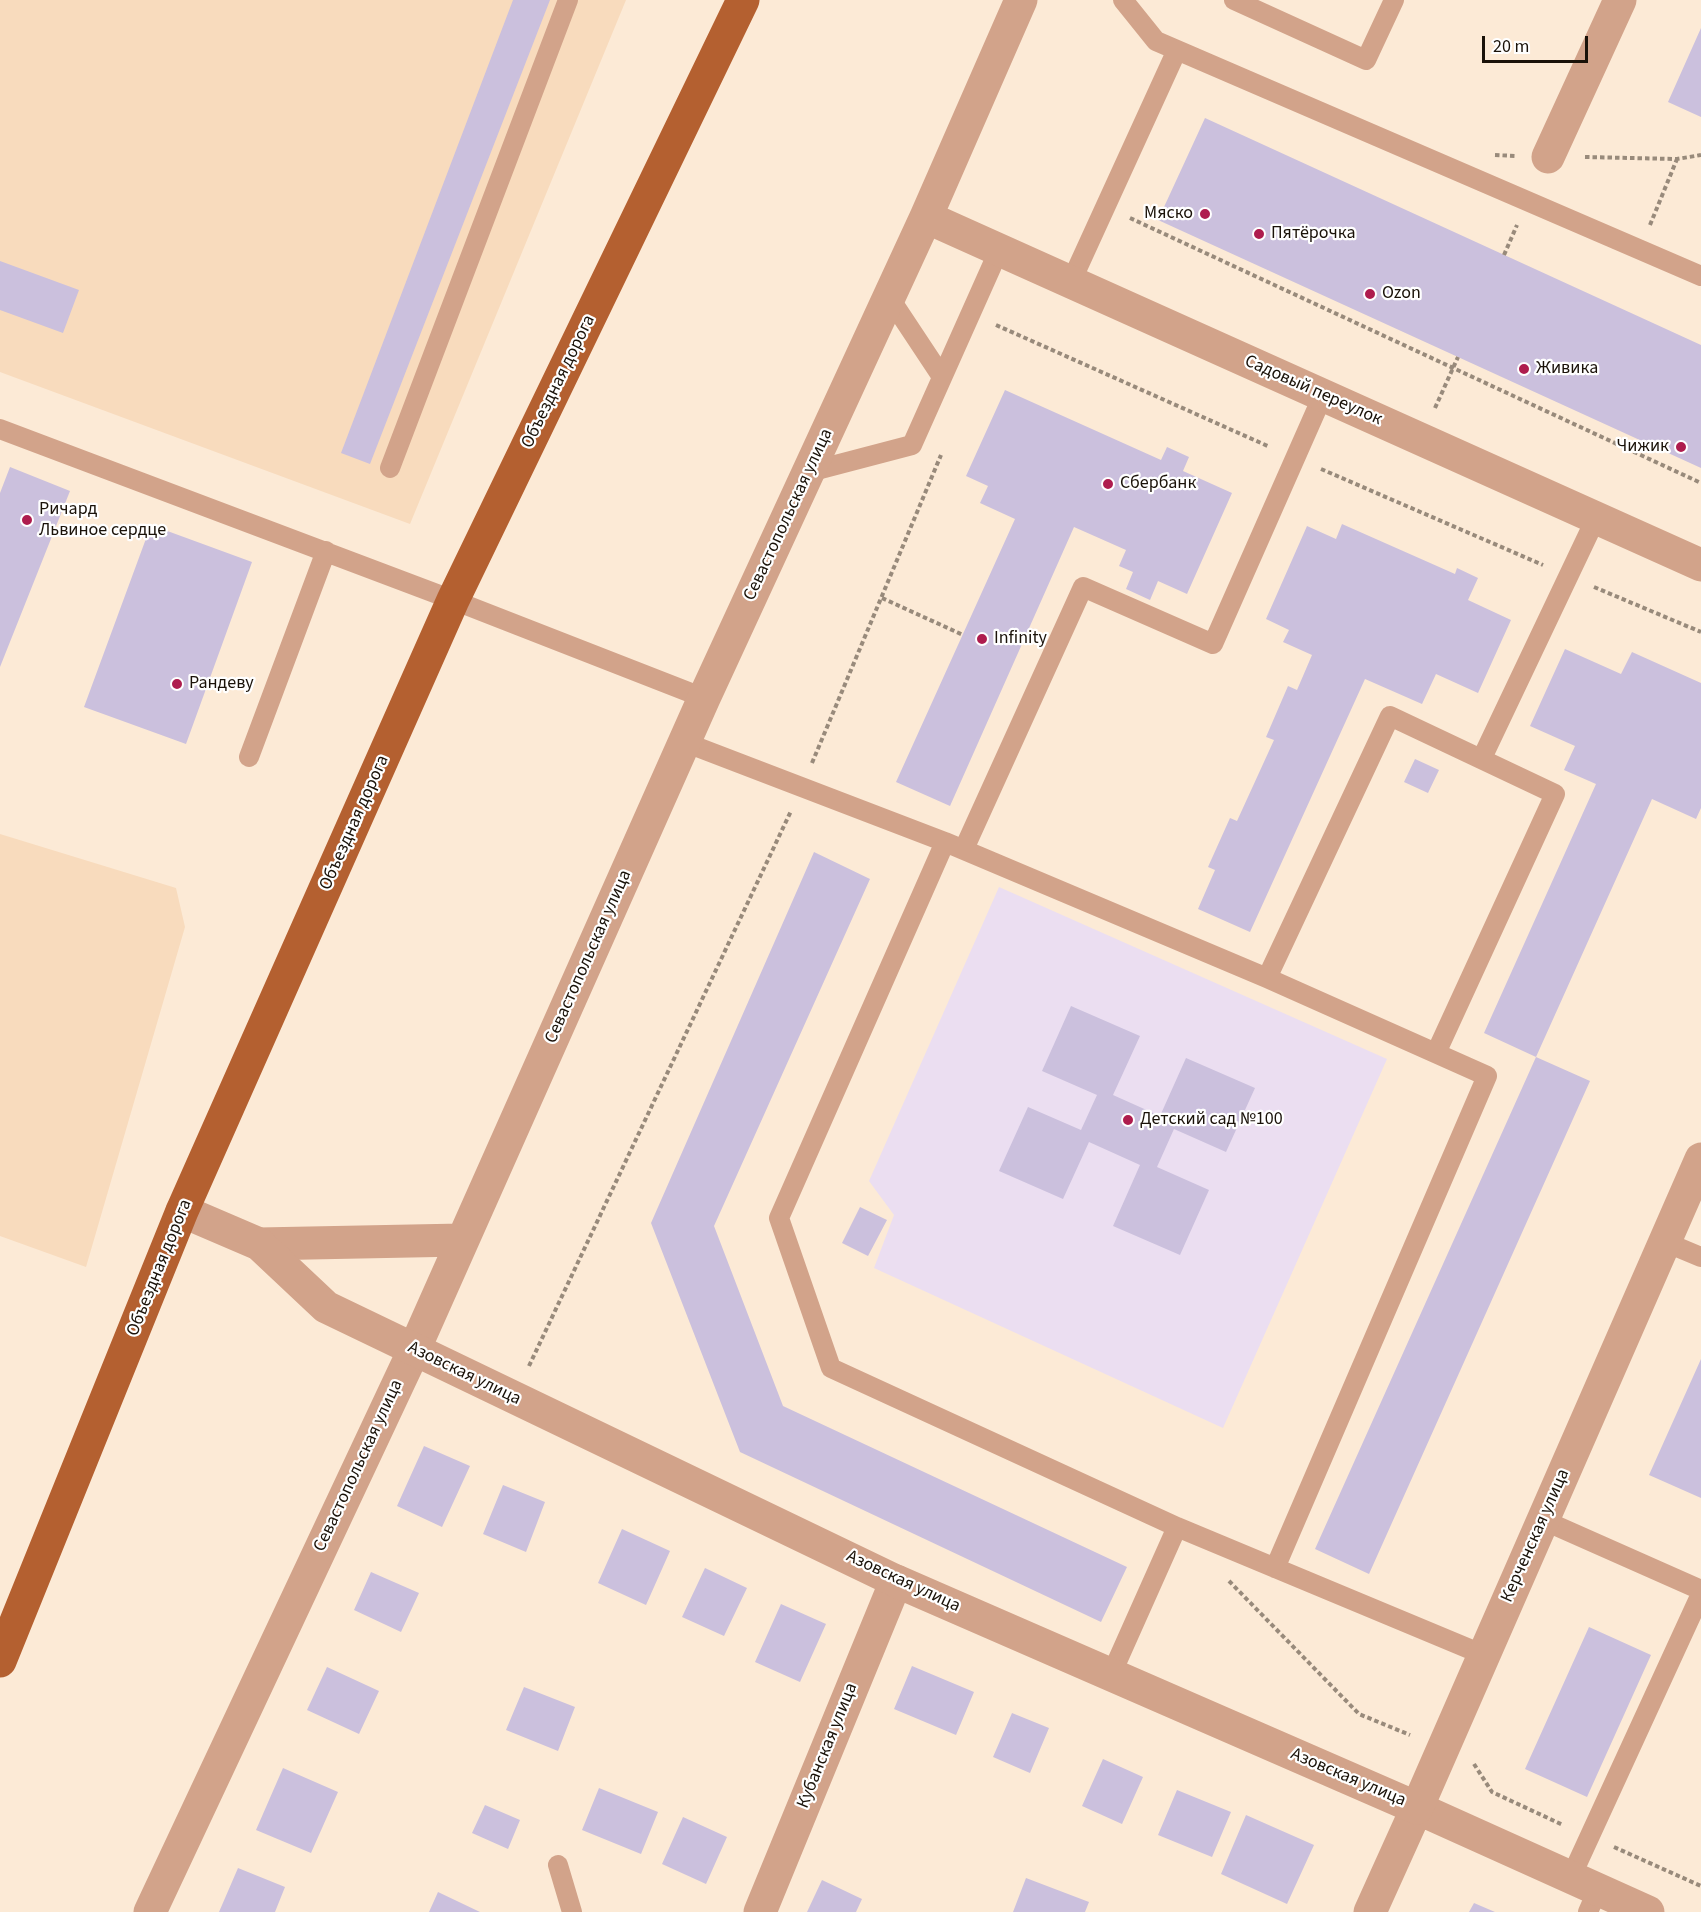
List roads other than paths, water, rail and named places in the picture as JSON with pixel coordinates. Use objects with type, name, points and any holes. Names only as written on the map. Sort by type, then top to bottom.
[{"type":"main road","name":"Объездная дорога","points":[[0,1661],[182,1211],[453,600],[743,0]]},
{"type":"street","name":"Севастопольская улица","points":[[150,1912],[414,1350],[684,742],[926,217],[1021,0]]},
{"type":"street","points":[[1548,156],[1620,0]]},
{"type":"street","name":"Садовый переулок","points":[[926,217],[1701,565]]},
{"type":"street","name":"Керченская улица","points":[[1370,1912],[1701,1159]]},
{"type":"street","name":"Азовская улица","points":[[182,1211],[259,1244],[326,1308],[896,1581],[1417,1808],[1585,1893],[1648,1912]]},
{"type":"street","points":[[259,1244],[462,1240]]},
{"type":"street","name":"Кубанская улица","points":[[760,1912],[896,1581]]},
{"type":"lane","points":[[390,468],[568,0]]},
{"type":"lane","points":[[1123,0],[1156,40],[1701,276]]},
{"type":"lane","points":[[1234,0],[1366,60],[1394,0]]},
{"type":"lane","points":[[1071,282],[1177,50]]},
{"type":"lane","points":[[809,472],[912,445],[999,250]]},
{"type":"lane","points":[[889,297],[942,377]]},
{"type":"lane","points":[[964,849],[1083,587],[1212,644],[1323,395]]},
{"type":"lane","points":[[0,429],[326,551],[704,698]]},
{"type":"lane","points":[[1482,758],[1596,518]]},
{"type":"lane","points":[[249,757],[326,551]]},
{"type":"lane","points":[[1267,978],[1390,716],[1555,794],[1436,1053]]},
{"type":"lane","points":[[684,742],[964,849],[1267,978],[1487,1076],[1275,1568]]},
{"type":"lane","points":[[945,842],[779,1218],[831,1368],[1177,1527],[1484,1655]]},
{"type":"lane","points":[[1665,1242],[1701,1257]]},
{"type":"lane","points":[[1543,1520],[1701,1592],[1585,1893]]},
{"type":"lane","points":[[1111,1675],[1177,1527]]},
{"type":"lane","points":[[558,1865],[572,1912]]},
{"type":"place","name":"Мяско","points":[[1205,214]]},
{"type":"place","name":"Пятёрочка","points":[[1259,234]]},
{"type":"place","name":"Ozon","points":[[1370,294]]},
{"type":"place","name":"Живика","points":[[1524,369]]},
{"type":"place","name":"Чижик","points":[[1681,447]]},
{"type":"place","name":"Сбербанк","points":[[1108,484]]},
{"type":"place","name":"Ричард Львиное сердце","points":[[27,520]]},
{"type":"place","name":"Infinity","points":[[982,639]]},
{"type":"place","name":"Рандеву","points":[[177,684]]},
{"type":"place","name":"Детский сад №100","points":[[1128,1120]]}]
